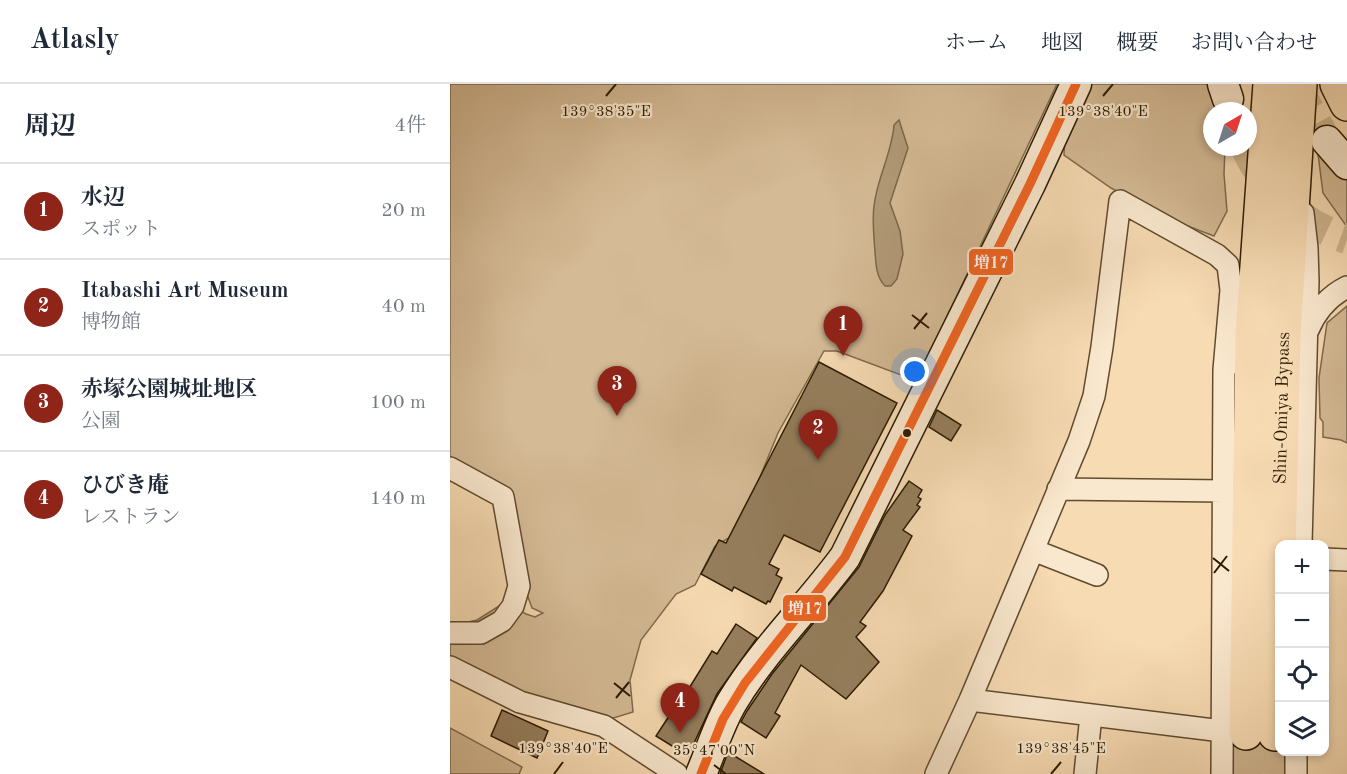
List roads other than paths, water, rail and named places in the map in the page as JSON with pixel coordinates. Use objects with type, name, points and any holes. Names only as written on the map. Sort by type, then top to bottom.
[{"type":"highway","name":"Shin-Omiya Bypass","points":[[1260,738],[1252,336],[1270,84]]},
{"type":"highway","name":"Shin-Omiya Bypass","points":[[1260,738],[1300,84]]},
{"type":"highway","points":[[1337,84],[1347,104]]},
{"type":"street","points":[[701,774],[734,700],[774,643],[828,581],[845,557],[1030,184],[1076,84]]},
{"type":"street","points":[[1327,141],[1347,164]]},
{"type":"street","points":[[1295,156],[1307,248],[1301,540]]},
{"type":"street","points":[[936,774],[970,700],[1079,441],[1094,396],[1120,201],[1217,255],[1228,265],[1230,290],[1224,370],[1224,490],[1260,738],[1296,774]]},
{"type":"street","points":[[1306,334],[1329,298],[1347,287]]},
{"type":"street","points":[[1224,370],[1252,336]]},
{"type":"street","points":[[450,468],[502,497],[519,586],[513,606],[502,621],[481,633],[450,633]]},
{"type":"street","points":[[1058,489],[1224,490]]},
{"type":"street","points":[[1033,550],[1097,575]]},
{"type":"street","points":[[1329,559],[1347,560]]},
{"type":"street","points":[[450,667],[520,702],[604,726],[677,774]]},
{"type":"street","points":[[970,700],[1260,738]]},
{"type":"street","points":[[1085,774],[1091,715]]},
{"type":"street","points":[[1222,774],[1260,738]]},
{"type":"tunnel","points":[[1295,84],[1327,141]]},
{"type":"tunnel","points":[[1250,156],[1263,178],[1286,204],[1314,224],[1347,239]]},
{"type":"tunnel","points":[[1246,733],[1246,774]]},
{"type":"tunnel","points":[[1274,774],[1275,734]]},
{"type":"place","name":"水辺","points":[[843,356]]},
{"type":"place","name":"赤塚公園城址地区","points":[[617,416]]},
{"type":"place","name":"Itabashi Art Museum","points":[[818,460]]},
{"type":"place","name":"ひびき庵","points":[[680,733]]}]
